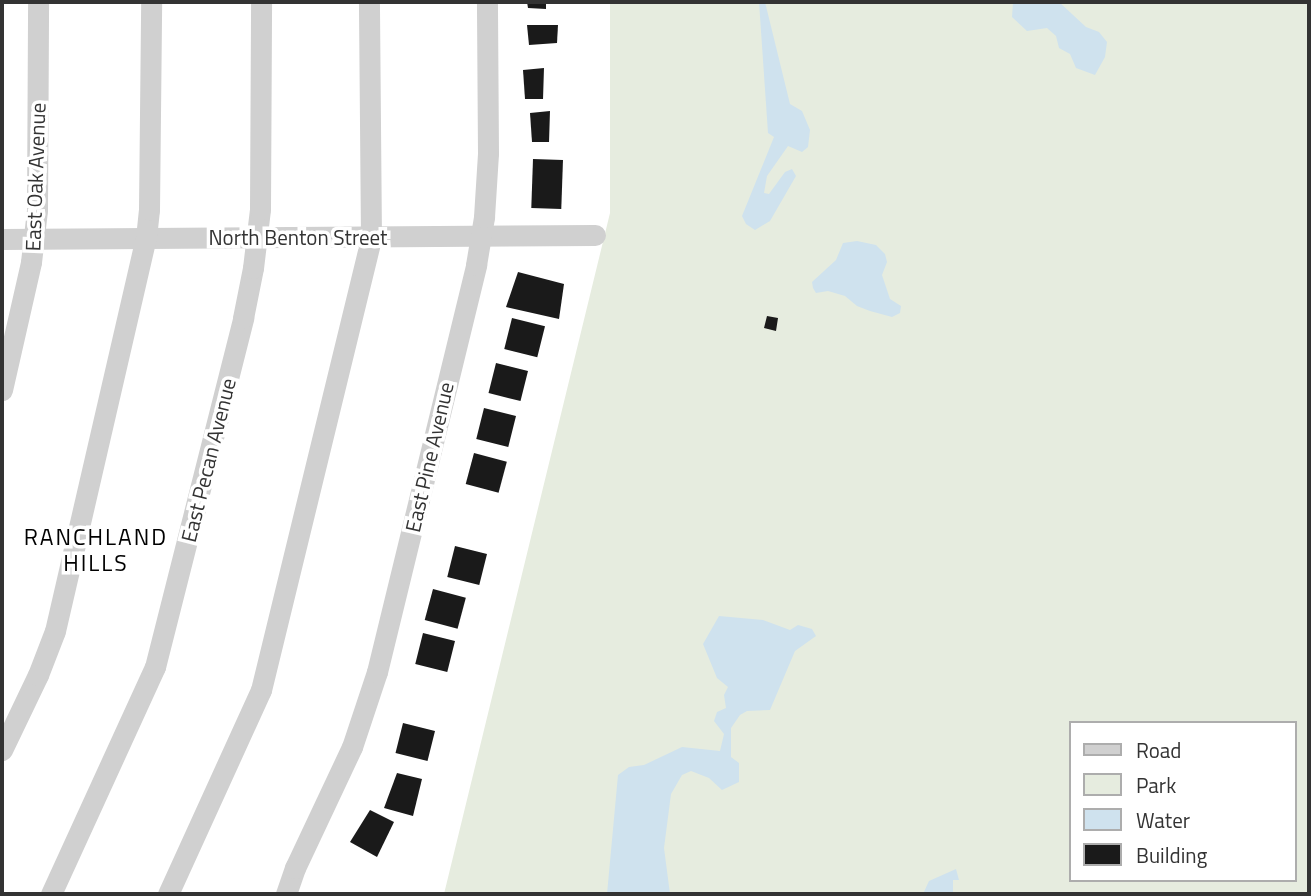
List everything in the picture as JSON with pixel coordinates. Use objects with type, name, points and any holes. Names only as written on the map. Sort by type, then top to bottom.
[{"type":"street","name":"East Oak Avenue","points":[[2,390],[34,239],[39,158],[38,2]]},
{"type":"street","points":[[2,750],[38,675],[55,631],[146,238],[149,210],[151,2]]},
{"type":"street","name":"East Pecan Avenue","points":[[51,894],[142,701],[158,657],[243,318],[257,238],[262,144],[261,2]]},
{"type":"street","points":[[168,894],[261,690],[371,238],[369,2]]},
{"type":"street","name":"East Pine Avenue","points":[[286,894],[295,868],[352,747],[377,672],[481,237],[488,153],[488,2]]},
{"type":"street","name":"North Benton Street","points":[[2,239],[594,235]]},
{"type":"green space","points":[[610,2],[1309,2],[1309,894],[444,894],[610,213]]},
{"type":"water","points":[[759,2],[765,2],[790,104],[802,111],[810,130],[808,147],[802,152],[788,146],[767,176],[764,193],[769,194],[785,172],[792,169],[796,176],[770,221],[755,230],[746,224],[742,216],[774,137],[768,133]]},
{"type":"water","points":[[1013,2],[1059,2],[1086,27],[1099,32],[1107,42],[1105,57],[1095,75],[1076,68],[1070,54],[1059,48],[1056,36],[1047,28],[1027,31],[1012,17]]},
{"type":"water","points":[[857,241],[876,245],[885,254],[887,262],[882,275],[890,299],[901,306],[900,313],[892,317],[870,311],[857,306],[845,296],[828,291],[816,293],[813,288],[812,282],[836,260],[843,243]]},
{"type":"water","points":[[719,616],[763,620],[790,630],[798,625],[812,629],[816,636],[795,651],[770,710],[747,711],[740,715],[731,728],[731,757],[739,763],[739,782],[722,790],[709,778],[691,771],[682,775],[671,794],[664,848],[670,894],[607,894],[618,775],[629,767],[644,765],[682,747],[720,751],[724,734],[714,721],[717,712],[726,708],[724,695],[728,687],[717,678],[703,644]]},
{"type":"water","points":[[956,869],[959,880],[953,880],[953,894],[923,894],[929,881]]},
{"type":"building","points":[[527,2],[546,2],[546,9],[528,8]]},
{"type":"building","points":[[527,25],[558,25],[557,43],[529,45]]},
{"type":"building","points":[[544,68],[543,99],[525,99],[523,70]]},
{"type":"building","points":[[550,111],[549,142],[532,142],[530,113]]},
{"type":"building","points":[[533,159],[563,160],[561,209],[531,208]]},
{"type":"building","points":[[518,272],[564,284],[559,319],[506,307]]},
{"type":"building","points":[[767,316],[778,318],[776,331],[764,328]]},
{"type":"building","points":[[512,318],[545,326],[537,357],[504,349]]},
{"type":"building","points":[[496,363],[528,371],[521,401],[489,393]]},
{"type":"building","points":[[484,408],[516,416],[508,447],[476,439]]},
{"type":"building","points":[[474,453],[507,462],[499,493],[466,484]]},
{"type":"building","points":[[455,546],[487,554],[479,585],[447,577]]},
{"type":"building","points":[[433,589],[466,598],[458,629],[425,620]]},
{"type":"building","points":[[423,633],[455,641],[447,672],[415,664]]},
{"type":"building","points":[[403,723],[435,731],[428,761],[396,753]]},
{"type":"building","points":[[397,773],[422,779],[413,816],[384,808]]},
{"type":"building","points":[[370,810],[394,822],[377,857],[350,842]]},
{"type":"district","name":"RANCHLAND HILLS","points":[[96,550]]}]
